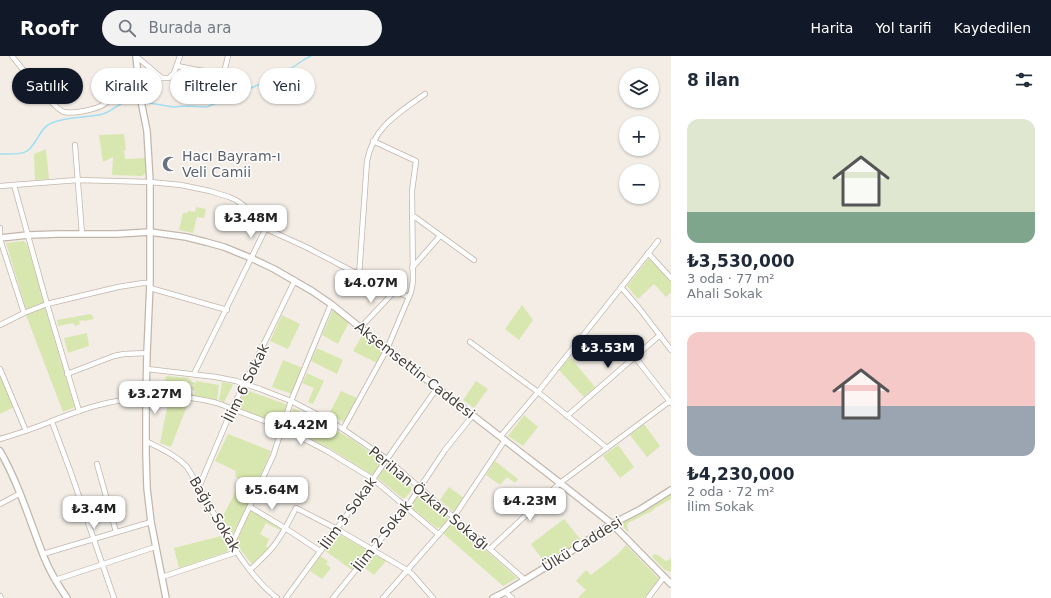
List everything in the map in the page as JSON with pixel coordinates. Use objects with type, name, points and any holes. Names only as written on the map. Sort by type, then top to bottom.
[{"type":"street","points":[[12,56],[51,101],[63,111],[76,112],[105,104]]},
{"type":"street","points":[[136,56],[137,68]]},
{"type":"street","points":[[136,56],[150,68]]},
{"type":"street","points":[[162,78],[171,77],[180,56]]},
{"type":"street","points":[[177,66],[219,74],[224,70],[228,56]]},
{"type":"street","points":[[359,276],[368,154],[373,141],[388,122],[425,94]]},
{"type":"street","points":[[141,104],[147,131],[150,182],[150,285],[146,397],[147,488],[155,547],[166,598]]},
{"type":"street","points":[[343,429],[387,349],[411,292],[412,190],[416,162],[373,141]]},
{"type":"street","points":[[75,145],[82,234]]},
{"type":"street","points":[[0,186],[78,180],[150,182],[202,189],[229,197],[243,206],[266,228],[273,232],[306,247],[359,276],[409,297]]},
{"type":"street","points":[[14,185],[67,374],[79,411]]},
{"type":"street","points":[[412,216],[474,260]]},
{"type":"street","points":[[0,228],[0,238],[24,313]]},
{"type":"street","points":[[194,374],[227,310],[266,228]]},
{"type":"street","name":"Akşemsettin Caddesi","points":[[0,238],[28,235],[150,232],[186,237],[206,242],[251,258],[295,280],[331,304],[612,524],[671,584]]},
{"type":"street","points":[[412,268],[440,236]]},
{"type":"street","points":[[383,598],[453,518],[503,439],[538,392],[658,240]]},
{"type":"street","points":[[648,253],[671,278]]},
{"type":"street","name":"İlim 6 Sokak","points":[[199,487],[232,409],[295,280]]},
{"type":"street","points":[[0,325],[47,304],[118,287],[143,283],[227,310]]},
{"type":"street","points":[[621,287],[671,350]]},
{"type":"street","points":[[360,328],[394,292]]},
{"type":"street","points":[[232,544],[273,456],[291,402],[331,304]]},
{"type":"street","points":[[567,416],[660,335]]},
{"type":"street","points":[[470,342],[538,392],[607,448]]},
{"type":"street","points":[[67,374],[114,356],[147,353]]},
{"type":"street","points":[[490,549],[560,483],[670,402],[635,357]]},
{"type":"street","points":[[0,369],[26,431]]},
{"type":"street","name":"Perihan Özkan Sokağı","points":[[147,369],[194,374],[245,384],[291,402],[320,416],[343,429],[387,459],[525,580]]},
{"type":"street","name":"İlim 3 Sokak","points":[[286,598],[437,388]]},
{"type":"street","points":[[0,439],[52,422],[79,411],[118,400],[146,397],[184,398],[217,403],[283,428],[327,451],[373,479],[438,534]]},
{"type":"street","name":"İlim 2 Sokak","points":[[333,598],[406,507],[445,450],[473,415]]},
{"type":"street","points":[[52,422],[114,598]]},
{"type":"street","name":"Bağış Sokak","points":[[146,441],[175,456],[187,467],[237,552],[250,570],[276,598]]},
{"type":"street","points":[[0,451],[8,467],[43,554],[55,580],[67,598]]},
{"type":"street","points":[[97,464],[116,532]]},
{"type":"street","name":"Ülkü Caddesi","points":[[493,598],[567,554],[612,524],[641,509],[671,490]]},
{"type":"street","points":[[0,504],[19,494]]},
{"type":"street","points":[[250,508],[285,528],[320,551]]},
{"type":"street","points":[[250,570],[273,547],[296,508],[407,570],[433,598]]},
{"type":"street","points":[[43,554],[151,522]]},
{"type":"street","points":[[55,580],[155,547]]},
{"type":"street","points":[[162,577],[237,552]]},
{"type":"street","points":[[648,598],[664,577]]},
{"type":"street","points":[[505,592],[512,598]]},
{"type":"green space","points":[[124,134],[126,150],[124,151],[125,159],[146,158],[146,173],[142,176],[112,175],[113,157],[103,162],[99,135]]},
{"type":"green space","points":[[46,149],[49,179],[35,180],[34,154]]},
{"type":"green space","points":[[196,207],[206,209],[204,218],[197,217],[193,233],[179,230],[183,213],[187,213],[188,211],[195,212]]},
{"type":"green space","points":[[23,241],[28,247],[44,303],[26,309],[6,243]]},
{"type":"green space","points":[[650,257],[671,281],[671,292],[666,297],[654,284],[638,299],[627,286]]},
{"type":"green space","points":[[522,305],[533,320],[519,340],[505,329]]},
{"type":"green space","points":[[45,308],[75,407],[63,412],[26,315]]},
{"type":"green space","points":[[333,310],[349,322],[338,344],[322,335]]},
{"type":"green space","points":[[91,314],[94,319],[79,321],[80,324],[75,326],[73,323],[58,326],[57,320]]},
{"type":"green space","points":[[282,315],[300,324],[288,349],[270,341]]},
{"type":"green space","points":[[87,333],[89,346],[68,353],[64,338]]},
{"type":"green space","points":[[363,334],[384,351],[377,363],[353,351]]},
{"type":"green space","points":[[317,348],[343,360],[337,374],[311,361]]},
{"type":"green space","points":[[570,357],[595,387],[584,397],[559,370]]},
{"type":"green space","points":[[283,360],[303,368],[292,394],[272,387]]},
{"type":"green space","points":[[307,373],[324,381],[313,404],[308,402],[314,388],[302,383]]},
{"type":"green space","points":[[0,376],[14,407],[0,414]]},
{"type":"green space","points":[[166,376],[190,378],[179,384],[187,392],[165,389],[165,383],[169,383],[165,382]]},
{"type":"green space","points":[[190,379],[192,382],[196,383],[196,381],[219,385],[217,400],[175,393],[175,391],[195,394],[195,391],[191,389],[188,391],[185,387],[186,385],[195,386],[185,383]]},
{"type":"green space","points":[[476,381],[488,389],[474,408],[463,400]]},
{"type":"green space","points":[[222,382],[233,385],[224,402],[219,400]]},
{"type":"green space","points":[[246,390],[288,405],[281,424],[236,408]]},
{"type":"green space","points":[[341,391],[357,398],[344,422],[329,414]]},
{"type":"green space","points":[[168,403],[187,406],[171,447],[160,443]]},
{"type":"green space","points":[[293,408],[353,440],[381,460],[377,470],[372,475],[331,449],[286,426]]},
{"type":"green space","points":[[524,415],[538,427],[523,446],[508,436]]},
{"type":"green space","points":[[644,424],[660,446],[647,457],[630,435]]},
{"type":"green space","points":[[228,434],[271,451],[257,486],[233,534],[222,518],[241,481],[236,476],[236,471],[215,461]]},
{"type":"green space","points":[[618,445],[634,467],[620,478],[603,456]]},
{"type":"green space","points":[[495,461],[518,479],[515,483],[507,477],[500,485],[486,475]]},
{"type":"green space","points":[[388,466],[411,487],[411,491],[405,498],[402,498],[378,478],[380,472]]},
{"type":"green space","points":[[449,487],[464,498],[455,513],[440,500]]},
{"type":"green space","points":[[671,492],[671,499],[652,511],[628,523],[628,532],[622,525],[622,523]]},
{"type":"green space","points":[[418,495],[423,495],[447,516],[448,521],[444,525],[437,528],[412,508],[412,504]]},
{"type":"green space","points":[[251,510],[282,527],[280,530],[266,523],[260,534],[269,539],[266,546],[270,548],[252,564],[235,543]]},
{"type":"green space","points":[[564,519],[581,540],[545,563],[531,544]]},
{"type":"green space","points":[[453,524],[458,526],[517,578],[503,586],[445,535],[443,532],[448,526]]},
{"type":"green space","points":[[337,533],[367,550],[352,570],[324,550]]},
{"type":"green space","points":[[221,536],[228,548],[227,552],[179,568],[174,548]]},
{"type":"green space","points":[[626,545],[659,579],[644,598],[578,598],[586,590],[576,581],[586,570],[591,575],[618,554]]},
{"type":"green space","points":[[372,553],[386,561],[374,575],[362,566]]},
{"type":"green space","points":[[655,554],[666,561],[671,557],[671,572],[665,570],[653,558],[652,556]]},
{"type":"green space","points":[[320,556],[328,561],[326,564],[331,568],[322,579],[310,571]]},
{"type":"waterway","points":[[156,104],[173,107],[207,107],[281,75],[311,56]]},
{"type":"waterway","points":[[0,154],[18,154],[27,151],[42,131],[53,122],[103,114],[121,104]]},
{"type":"place","name":"Hacı Bayram-ı Veli Camii","points":[[170,164]]}]
